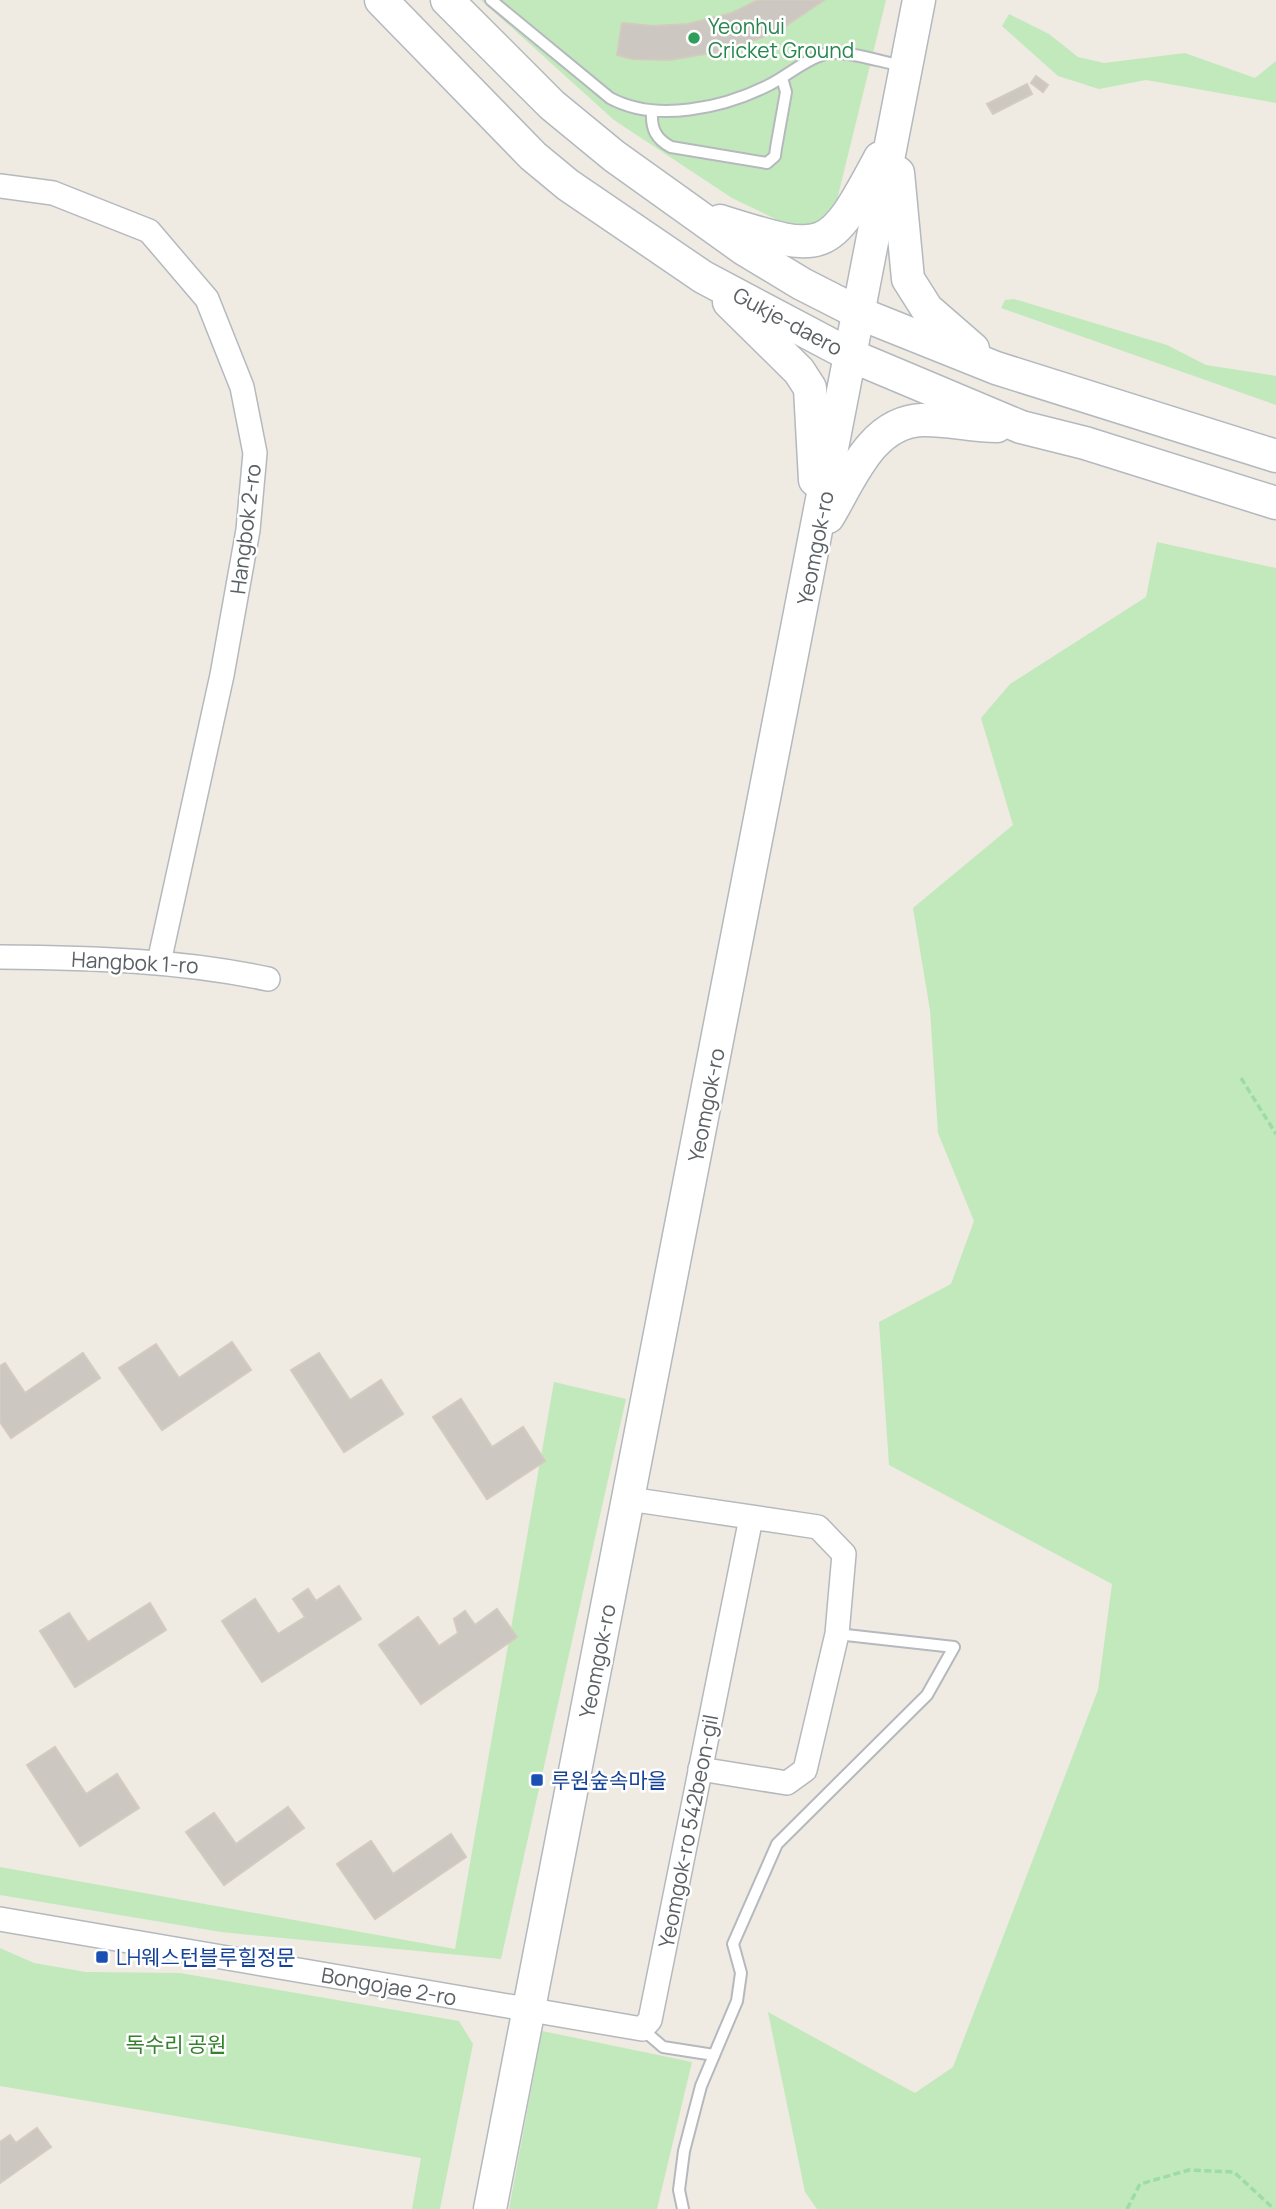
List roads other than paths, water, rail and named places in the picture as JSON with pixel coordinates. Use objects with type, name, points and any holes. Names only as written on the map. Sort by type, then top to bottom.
[{"type":"main road","name":"Gukje-daero","points":[[381,0],[533,156],[568,184],[703,277],[852,355],[1021,427],[1085,443],[1276,503]]},
{"type":"main road","name":"Gukje-daero","points":[[447,0],[552,105],[614,156],[772,267],[861,314],[996,368],[1276,456]]},
{"type":"main road","name":"Yeomgok-ro","points":[[490,2209],[861,314],[919,0]]},
{"type":"main road","points":[[694,212],[785,241],[818,240],[844,223],[894,132]]},
{"type":"main road","points":[[894,132],[908,279],[927,309],[996,368]]},
{"type":"main road","points":[[703,277],[799,371],[810,388],[817,536]]},
{"type":"main road","points":[[817,536],[871,445],[889,429],[905,422],[924,420],[960,425],[1021,427]]},
{"type":"street","name":"Hangbok 2-ro","points":[[0,186],[53,193],[149,231],[207,299],[242,387],[255,453],[248,530],[222,675],[159,962]]},
{"type":"street","name":"Hangbok 1-ro","points":[[0,957],[159,962],[212,967],[268,979]]},
{"type":"street","points":[[628,1499],[818,1527],[844,1554],[837,1634],[806,1770],[787,1783],[700,1769]]},
{"type":"street","name":"Yeomgok-ro 542beon-gil","points":[[642,2029],[650,2020],[751,1518]]},
{"type":"street","name":"Bongojae 2-ro","points":[[0,1919],[529,2010]]},
{"type":"street","points":[[529,2010],[642,2029]]},
{"type":"lane","points":[[491,0],[610,97],[626,106],[652,112],[733,99],[782,78],[823,54],[833,53],[907,66]]},
{"type":"lane","points":[[652,112],[653,129],[660,141],[671,147],[767,163],[775,156],[786,92],[782,78]]},
{"type":"lane","points":[[683,2209],[679,2190],[684,2151],[701,2086],[737,2001],[741,1973],[733,1944],[777,1844],[927,1696],[954,1647],[837,1634]]},
{"type":"lane","points":[[642,2029],[663,2047],[714,2055]]},
{"type":"place","name":"Yeonhui Cricket Ground","points":[[694,38]]},
{"type":"place","name":"루원숲속마을","points":[[537,1780]]},
{"type":"place","name":"LH웨스턴블루힐정문","points":[[102,1957]]},
{"type":"park label","name":"독수리 공원","points":[[176,2044]]}]
